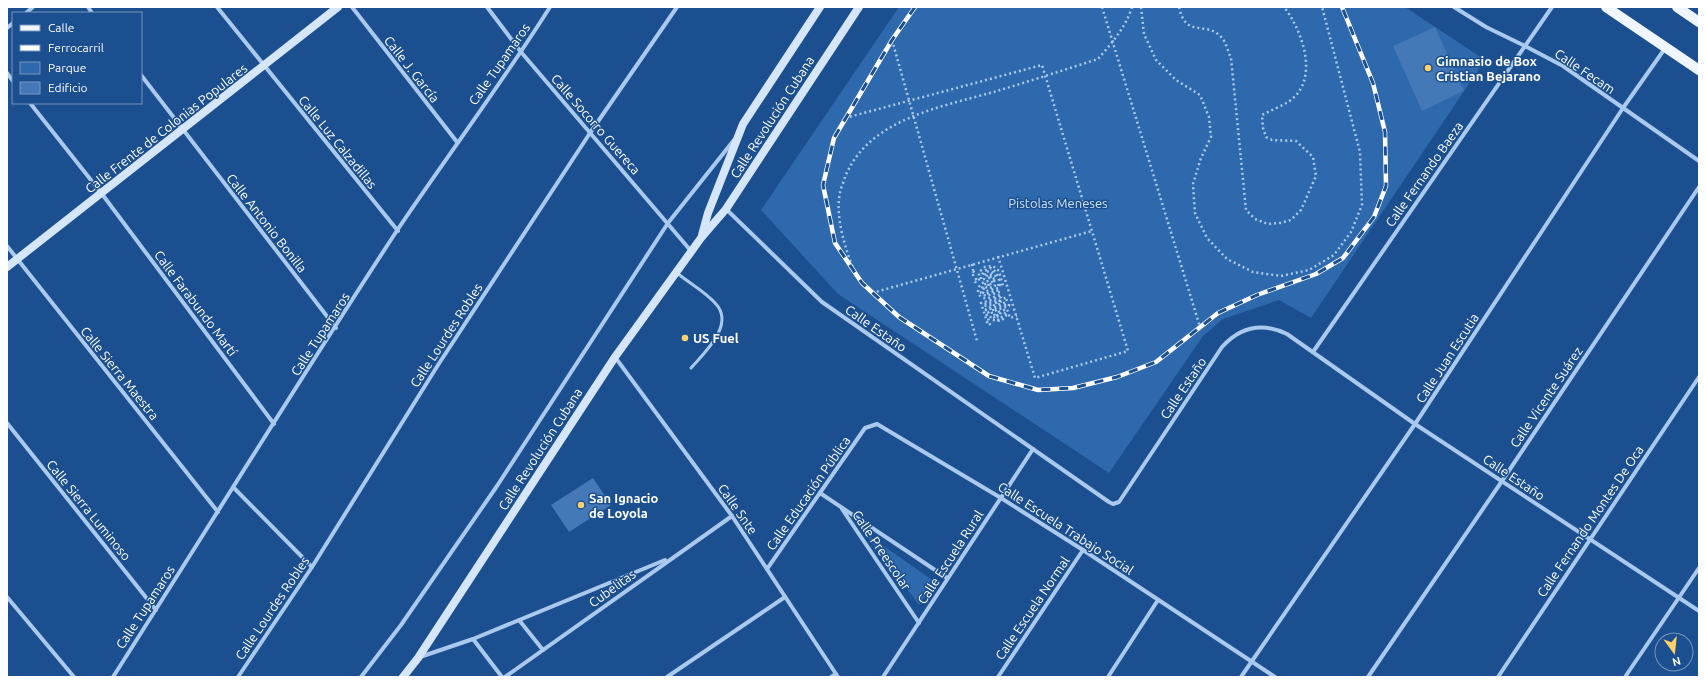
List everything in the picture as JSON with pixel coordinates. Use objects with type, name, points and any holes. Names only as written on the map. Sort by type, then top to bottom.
[{"type":"main road","points":[[1606,7],[1699,70]]},
{"type":"main road","points":[[1677,7],[1699,22]]},
{"type":"street","name":"Calle Luz Calzadillas","points":[[217,7],[263,66],[398,231]]},
{"type":"street","name":"Calle Frente de Colonias Populares","points":[[7,267],[102,194],[338,7]]},
{"type":"street","name":"Calle J. García","points":[[352,7],[457,142]]},
{"type":"street","name":"Calle Socorro Guereca","points":[[487,7],[521,52],[692,252]]},
{"type":"street","name":"Calle Tupamaros","points":[[113,677],[398,231],[457,142],[521,52],[550,7]]},
{"type":"street","name":"Calle Lourdes Robles","points":[[238,677],[312,566],[438,365],[590,133],[677,7]]},
{"type":"street","name":"Calle Revolución Cubana","points":[[701,238],[708,213],[736,137],[820,7]]},
{"type":"street","name":"Calle Revolución Cubana","points":[[403,677],[418,658],[615,357],[701,238],[726,209],[859,7]]},
{"type":"street","name":"Calle Fecam","points":[[1454,7],[1486,27],[1563,66],[1699,161]]},
{"type":"street","name":"Calle Fernando Baeza","points":[[1313,352],[1552,7]]},
{"type":"street","name":"Calle Juan Escutia","points":[[1241,677],[1416,424],[1623,108],[1666,47]]},
{"type":"street","name":"Calle Antonio Bonilla","points":[[142,77],[336,328]]},
{"type":"street","name":"Calle Farabundo Martí","points":[[31,104],[102,194],[274,424]]},
{"type":"street","points":[[361,677],[401,625],[497,486],[668,224],[736,137]]},
{"type":"street","name":"Calle Vicente Suárez","points":[[1368,677],[1502,481],[1699,187]]},
{"type":"street","name":"Calle Estaño","points":[[726,209],[822,302],[1109,502],[1119,502],[1222,347],[1243,330],[1268,327],[1287,334],[1416,424],[1699,611]]},
{"type":"street","name":"Calle Sierra Maestra","points":[[7,246],[218,512]]},
{"type":"street","name":"Calle Snte","points":[[615,357],[732,516],[837,675]]},
{"type":"street","name":"Calle Fernando Montes De Oca","points":[[1498,677],[1589,539],[1699,377]]},
{"type":"street","name":"Calle Sierra Luminoso","points":[[7,423],[156,610]]},
{"type":"street","name":"Calle Escuela Trabajo Social","points":[[865,428],[870,425],[880,425],[1001,498],[1083,550],[1275,677]]},
{"type":"street","name":"Calle Educación Pública","points":[[768,569],[865,428]]},
{"type":"street","name":"Calle Escuela Rural","points":[[883,677],[1033,449]]},
{"type":"street","points":[[234,488],[312,566]]},
{"type":"street","points":[[820,493],[947,578]]},
{"type":"street","name":"Calle Preescolar","points":[[841,508],[919,623]]},
{"type":"street","name":"Cubelitas","points":[[504,677],[732,516]]},
{"type":"street","name":"Calle Escuela Normal","points":[[998,677],[1083,550]]},
{"type":"street","points":[[418,658],[473,639],[672,557]]},
{"type":"street","points":[[1625,677],[1699,568]]},
{"type":"street","points":[[7,597],[74,677]]},
{"type":"street","points":[[667,677],[785,597]]},
{"type":"street","points":[[1108,677],[1158,600]]},
{"type":"street","points":[[519,620],[543,650]]},
{"type":"street","points":[[473,639],[504,677]]},
{"type":"street","points":[[831,677],[837,675]]},
{"type":"lane","points":[[677,273],[716,304],[721,312],[722,320],[718,333],[691,368]]},
{"type":"path","points":[[1102,7],[1200,327]]},
{"type":"path","points":[[854,271],[845,247],[840,218],[840,191],[850,165],[864,148],[885,131],[913,115],[1098,59],[1113,42],[1130,15],[1132,7]]},
{"type":"path","points":[[1142,7],[1144,34],[1156,60],[1176,80],[1200,96],[1209,117],[1211,137],[1201,158],[1193,184],[1195,213],[1206,238],[1227,259],[1252,272],[1281,276],[1309,270],[1334,255],[1351,232],[1362,205],[1360,152],[1322,7]]},
{"type":"path","points":[[1179,7],[1186,25],[1212,31],[1222,38],[1231,58],[1246,210],[1255,219],[1268,224],[1291,220],[1301,210],[1316,176],[1312,157],[1296,141],[1272,140],[1266,137],[1263,128],[1262,115],[1291,100],[1303,87],[1307,71],[1300,33],[1284,7]]},
{"type":"path","points":[[892,40],[978,341]]},
{"type":"path","points":[[845,118],[1042,65],[1128,351],[1035,378],[998,256]]},
{"type":"path","points":[[872,293],[998,256],[1092,231]]},
{"type":"path","points":[[972,264],[973,270],[971,271],[975,274],[973,275],[976,279],[974,280],[975,282],[979,281],[979,272],[985,267],[992,266],[999,271],[1003,286],[1001,286],[998,282],[999,288],[986,291],[985,286],[982,292],[986,294],[999,290],[1000,292],[986,296],[981,293],[983,285],[988,283],[989,288],[995,286],[994,282],[999,280],[996,272],[991,268],[984,271],[980,278],[981,280],[984,279],[986,272],[990,271],[995,274],[996,278],[994,279],[992,275],[988,274],[986,277],[989,278],[990,275],[993,284],[990,284],[989,281],[983,282],[980,285],[978,292],[982,297],[987,298],[1001,295],[1001,297],[981,303],[988,325],[990,324],[986,313],[988,312],[992,320],[996,321],[1001,321],[1006,316],[1006,312],[999,320],[995,319],[991,309]]},
{"type":"path","points":[[1006,297],[1007,302],[997,305],[996,303],[1000,302],[1006,297]]},
{"type":"path","points":[[1000,302],[999,300],[984,304],[984,306],[994,304],[994,306],[986,310],[1009,304],[1009,306],[996,310],[997,315],[1001,311],[1007,309],[1010,318],[1017,316]]},
{"type":"path","points":[[991,309],[995,317],[1000,316],[1001,311]]},
{"type":"green space","name":"Pistolas Meneses","points":[[899,7],[1405,7],[1485,60],[1311,318],[1279,300],[1223,319],[1203,336],[1109,473],[838,294],[761,210]]},
{"type":"green space","points":[[864,532],[935,582],[919,605]]},
{"type":"building","name":"Gimnasio de Box Cristian Bejarano","points":[[1435,27],[1464,91],[1422,111],[1393,46]]},
{"type":"building","name":"San Ignacio de Loyola","points":[[593,478],[611,505],[569,532],[551,505]]},
{"type":"railway","points":[[915,7],[892,40],[834,138],[823,185],[835,243],[862,283],[899,317],[989,376],[1038,390],[1073,388],[1117,377],[1156,362],[1218,313],[1257,295],[1316,274],[1343,258],[1374,217],[1386,186],[1385,132],[1373,83],[1342,7]]},
{"type":"place","name":"Gimnasio de Box Cristian Bejarano","points":[[1428,68]]},
{"type":"place","name":"US Fuel","points":[[685,338]]},
{"type":"place","name":"San Ignacio de Loyola","points":[[581,505]]}]
